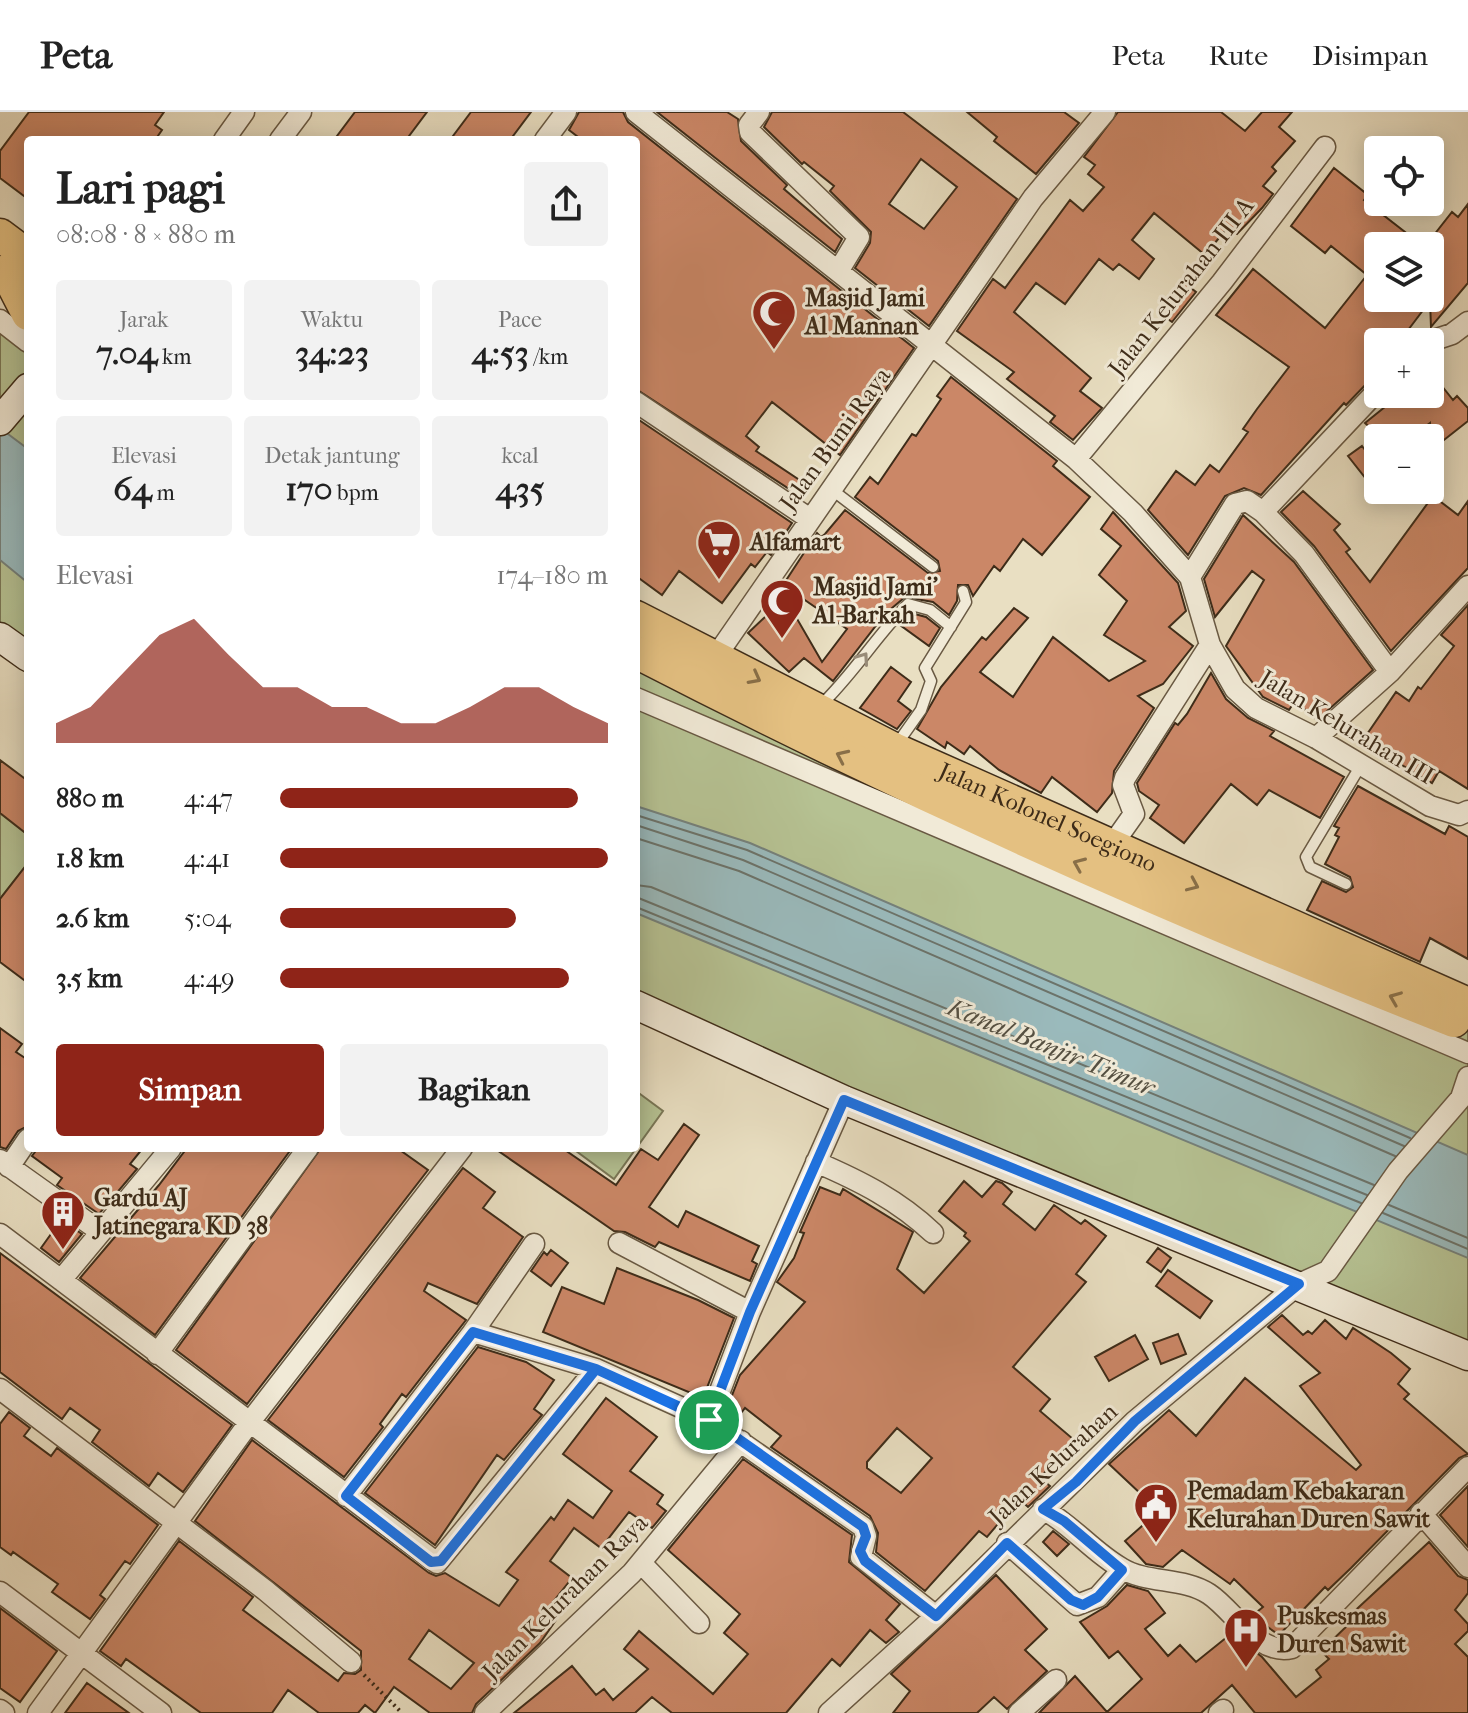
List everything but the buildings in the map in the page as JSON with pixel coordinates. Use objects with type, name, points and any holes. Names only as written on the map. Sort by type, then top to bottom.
[{"type":"main road","points":[[0,235],[16,270],[24,299]]},
{"type":"main road","name":"Jalan Kolonel Soegiono","points":[[640,620],[707,671],[987,824],[1468,1026]]},
{"type":"main road","name":"Jalan Kolonel Soegiono","points":[[640,653],[707,671],[816,710],[1110,848],[1468,1004]]},
{"type":"street","points":[[283,136],[301,112]]},
{"type":"street","points":[[548,136],[566,112]]},
{"type":"street","name":"Jalan Kelurahan III","points":[[636,112],[935,345],[1076,459],[1133,513],[1190,577],[1210,645],[1235,689],[1256,708],[1316,738],[1430,806],[1459,815],[1468,811]]},
{"type":"street","points":[[759,112],[749,125],[750,132],[859,237],[839,270]]},
{"type":"street","name":"Jalan Bumi Raya","points":[[707,671],[810,519],[935,345],[952,313],[1093,117]]},
{"type":"street","name":"Jalan Kelurahan III A","points":[[1076,459],[1222,282],[1325,147]]},
{"type":"street","points":[[0,320],[24,339]]},
{"type":"street","points":[[1444,337],[1468,322]]},
{"type":"street","points":[[0,421],[24,393]]},
{"type":"street","points":[[640,405],[810,519]]},
{"type":"street","points":[[1263,512],[1364,405]]},
{"type":"street","points":[[1190,577],[1235,504],[1247,501],[1263,512],[1304,554],[1390,672]]},
{"type":"street","points":[[1316,738],[1390,672],[1468,586]]},
{"type":"street","points":[[0,637],[24,654]]},
{"type":"street","points":[[1110,848],[1134,814],[1123,785],[1125,778],[1210,645]]},
{"type":"street","points":[[640,700],[1468,1053]]},
{"type":"street","points":[[640,1007],[844,1100],[1299,1284],[1468,1356]]},
{"type":"street","name":"Jalan Kelurahan","points":[[829,1713],[936,1616],[1007,1543],[1076,1482],[1135,1421],[1299,1284],[1328,1271],[1398,1171],[1461,1098],[1468,1077]]},
{"type":"street","points":[[709,1420],[750,1312],[844,1100]]},
{"type":"street","points":[[24,1143],[5,1163],[101,1232]]},
{"type":"street","points":[[61,1280],[168,1152]]},
{"type":"street","points":[[157,1354],[305,1152]]},
{"type":"street","points":[[38,1713],[249,1423],[459,1152]]},
{"type":"street","points":[[816,1162],[873,1187],[908,1209],[933,1233]]},
{"type":"street","points":[[0,1234],[431,1562],[441,1561],[596,1369]]},
{"type":"street","points":[[619,1243],[750,1312]]},
{"type":"street","points":[[346,1496],[473,1332],[534,1244]]},
{"type":"street","points":[[473,1332],[596,1369],[709,1420],[863,1527],[866,1536],[860,1551],[865,1561],[936,1616]]},
{"type":"street","points":[[0,1389],[174,1524],[265,1590],[357,1668]]},
{"type":"street","name":"Jalan Kelurahan Raya","points":[[485,1713],[641,1563],[741,1441]]},
{"type":"street","points":[[1043,1509],[1064,1521],[1122,1570],[1209,1594],[1267,1646],[1280,1651],[1292,1648],[1468,1467]]},
{"type":"street","points":[[1421,1513],[1468,1567]]},
{"type":"street","points":[[1007,1543],[1077,1605],[1091,1603],[1122,1570]]},
{"type":"street","points":[[641,1563],[699,1623]]},
{"type":"street","points":[[0,1592],[161,1713]]},
{"type":"street","points":[[1019,1713],[1056,1680]]},
{"type":"lane","points":[[831,489],[933,567]]},
{"type":"lane","points":[[894,749],[921,710],[931,681],[925,668],[966,602],[963,591]]},
{"type":"lane","points":[[816,710],[847,681],[886,626],[908,604],[930,610],[951,627]]},
{"type":"lane","points":[[1346,884],[1310,867],[1306,857],[1361,765]]},
{"type":"path","points":[[357,1668],[402,1713]]},
{"type":"green space","points":[[0,322],[24,341],[24,651],[0,634]]},
{"type":"green space","points":[[640,654],[1468,1026],[1468,1356],[640,1007]]},
{"type":"green space","points":[[0,813],[24,832],[24,868],[0,899]]},
{"type":"green space","points":[[640,1094],[663,1111],[640,1143]]},
{"type":"green space","points":[[577,1152],[633,1152],[614,1179]]},
{"type":"water","points":[[0,428],[24,446],[24,580],[0,560]]},
{"type":"water","name":"Kanal Banjir Timur","points":[[640,807],[750,843],[1468,1155],[1468,1258],[640,915]]},
{"type":"place","name":"Masjid Jami Al Mannan","points":[[774,351]]},
{"type":"place","name":"Alfamart","points":[[719,581]]},
{"type":"place","name":"Masjid Jami' Al-Barkah","points":[[782,640]]},
{"type":"place","name":"Gardu AJ Jatinegara KD 38","points":[[63,1251]]},
{"type":"place","name":"Pemadam Kebakaran Kelurahan Duren Sawit","points":[[1156,1544]]},
{"type":"place","name":"Puskesmas Duren Sawit","points":[[1246,1669]]},
{"type":"route","points":[[709,1420],[596,1369],[473,1332],[346,1496],[431,1562],[441,1561],[596,1369],[723,1428],[863,1527],[866,1536],[861,1557],[936,1616],[1007,1543],[1077,1605],[1083,1605],[1098,1597],[1122,1570],[1064,1521],[1043,1509],[1076,1482],[1135,1421],[1299,1284],[844,1100],[750,1312],[709,1420]]}]
